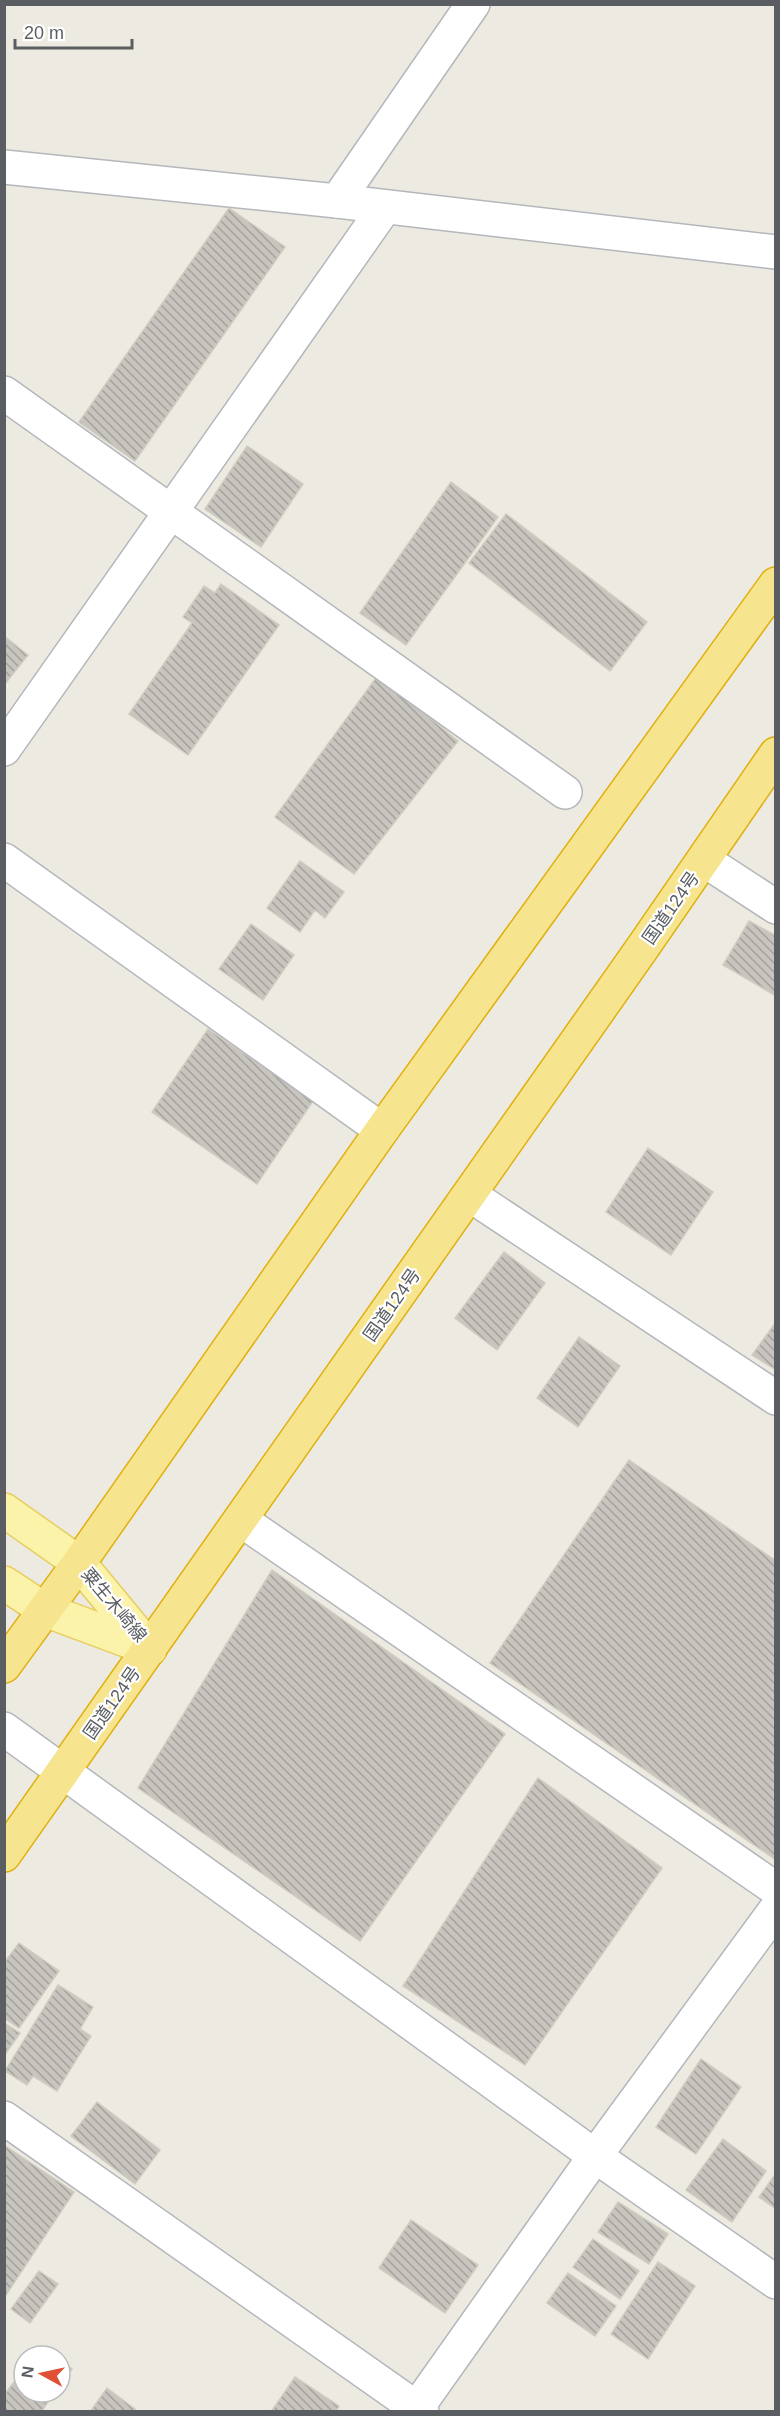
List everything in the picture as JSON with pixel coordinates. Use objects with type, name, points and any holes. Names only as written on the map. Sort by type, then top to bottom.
[{"type":"highway","points":[[4,1666],[79,1563],[382,1130],[776,584]]},
{"type":"highway","name":"国道124号","points":[[4,1854],[470,1194],[776,754]]},
{"type":"main road","name":"粟生木崎線","points":[[4,1510],[79,1563],[150,1649]]},
{"type":"main road","name":"粟生木崎線","points":[[4,1583],[45,1610],[150,1649]]},
{"type":"street","points":[[337,201],[473,4]]},
{"type":"street","points":[[4,167],[337,201],[776,252]]},
{"type":"street","points":[[4,749],[385,207]]},
{"type":"street","points":[[4,393],[565,792]]},
{"type":"street","points":[[4,860],[382,1130]]},
{"type":"street","points":[[704,860],[776,908]]},
{"type":"street","points":[[470,1194],[776,1398]]},
{"type":"street","points":[[241,1520],[776,1889]]},
{"type":"street","points":[[4,1729],[595,2156],[776,2282]]},
{"type":"street","points":[[4,2118],[417,2410],[595,2156],[776,1909]]},
{"type":"building","points":[[229,208],[285,247],[135,461],[79,422]]},
{"type":"building","points":[[247,446],[303,484],[261,547],[205,509]]},
{"type":"building","points":[[451,482],[498,517],[406,645],[360,613]]},
{"type":"building","points":[[506,514],[647,622],[610,671],[469,563]]},
{"type":"building","points":[[221,584],[279,625],[188,755],[129,714],[192,623],[183,617],[204,586],[215,593]]},
{"type":"building","points":[[4,636],[28,655],[4,685]]},
{"type":"building","points":[[378,675],[458,741],[354,874],[275,817]]},
{"type":"building","points":[[300,861],[344,892],[325,918],[315,910],[300,932],[267,908]]},
{"type":"building","points":[[749,921],[776,936],[776,996],[723,965]]},
{"type":"building","points":[[251,924],[294,955],[263,1000],[219,969]]},
{"type":"building","points":[[208,1029],[313,1101],[257,1184],[152,1112]]},
{"type":"building","points":[[648,1148],[713,1192],[671,1255],[606,1212]]},
{"type":"building","points":[[504,1252],[545,1283],[497,1350],[455,1318]]},
{"type":"building","points":[[776,1322],[776,1370],[752,1355]]},
{"type":"building","points":[[579,1337],[620,1366],[578,1427],[537,1398]]},
{"type":"building","points":[[629,1460],[776,1561],[776,1860],[490,1663]]},
{"type":"building","points":[[272,1570],[505,1734],[360,1941],[138,1788]]},
{"type":"building","points":[[538,1778],[662,1868],[525,2065],[403,1986]]},
{"type":"building","points":[[19,1943],[59,1971],[19,2028],[4,2018],[4,1963]]},
{"type":"building","points":[[58,1985],[93,2007],[80,2029],[91,2036],[57,2091],[33,2076],[27,2085],[5,2071]]},
{"type":"building","points":[[4,2023],[20,2033],[4,2056]]},
{"type":"building","points":[[701,2059],[741,2087],[696,2154],[656,2127]]},
{"type":"building","points":[[97,2102],[160,2150],[135,2184],[71,2136]]},
{"type":"building","points":[[723,2139],[766,2171],[732,2222],[686,2190]]},
{"type":"building","points":[[4,2145],[74,2192],[6,2295],[4,2294]]},
{"type":"building","points":[[776,2173],[776,2209],[759,2197]]},
{"type":"building","points":[[618,2202],[668,2234],[649,2264],[598,2232]]},
{"type":"building","points":[[411,2220],[478,2265],[445,2313],[379,2268]]},
{"type":"building","points":[[593,2239],[639,2271],[620,2299],[573,2267]]},
{"type":"building","points":[[658,2262],[695,2286],[648,2359],[611,2334]]},
{"type":"building","points":[[39,2271],[58,2284],[30,2323],[11,2309]]},
{"type":"building","points":[[568,2273],[616,2306],[595,2336],[547,2303]]},
{"type":"building","points":[[295,2377],[339,2406],[336,2412],[271,2412]]},
{"type":"building","points":[[12,2385],[12,2404],[47,2404],[41,2412],[4,2412],[4,2395]]},
{"type":"building","points":[[107,2388],[135,2409],[132,2412],[90,2412]]}]
